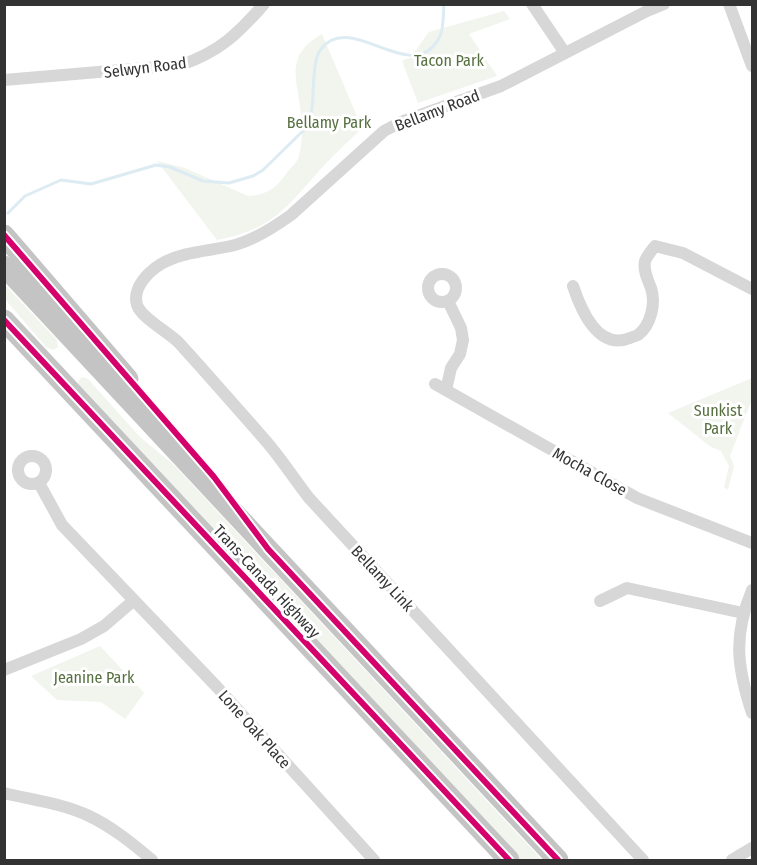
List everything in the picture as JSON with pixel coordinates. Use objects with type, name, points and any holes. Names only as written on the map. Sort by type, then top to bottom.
[{"type":"highway","points":[[4,235],[214,477],[268,549]]},
{"type":"highway","name":"Trans-Canada Highway","points":[[4,266],[558,861]]},
{"type":"highway","name":"Trans-Canada Highway","points":[[4,320],[509,861]]},
{"type":"street","name":"Selwyn Road","points":[[4,80],[181,65],[202,58],[221,47],[241,31],[264,4]]},
{"type":"street","points":[[532,4],[565,53]]},
{"type":"street","name":"Bellamy Road","points":[[137,291],[151,271],[174,258],[234,245],[263,234],[333,178],[372,141],[401,122],[501,86],[664,4]]},
{"type":"street","points":[[729,4],[753,66]]},
{"type":"street","points":[[573,286],[580,306],[593,326],[607,339],[622,342],[638,335],[649,320],[653,304],[652,290],[646,277],[645,262],[655,246],[683,253],[753,289]]},
{"type":"street","name":"Bellamy Link","points":[[137,291],[138,307],[143,314],[175,338],[266,441],[309,498],[643,861]]},
{"type":"street","name":"Mocha Close","points":[[448,301],[461,328],[463,340],[460,354],[440,387],[638,498],[753,543]]},
{"type":"street","name":"Lone Oak Place","points":[[39,483],[62,525],[217,687],[374,861]]},
{"type":"street","points":[[600,601],[627,588],[743,613]]},
{"type":"street","points":[[753,590],[743,613],[739,639],[742,679],[753,713]]},
{"type":"street","points":[[4,670],[81,639],[104,626],[133,601]]},
{"type":"street","points":[[4,794],[86,814],[128,840],[152,861]]},
{"type":"street","points":[[732,861],[753,848]]},
{"type":"green space","name":"Tacon Park","points":[[504,11],[510,19],[469,34],[497,76],[418,103],[402,61],[411,57],[429,32]]},
{"type":"green space","name":"Bellamy Park","points":[[322,34],[362,128],[276,216],[251,230],[217,240],[157,161],[185,168],[248,196],[265,193],[274,187],[297,161],[300,151],[302,125],[296,80],[297,60],[310,42]]},
{"type":"green space","points":[[4,284],[57,340],[58,347],[53,350],[46,347],[5,299]]},
{"type":"green space","points":[[82,377],[88,379],[139,436],[175,466],[542,860],[518,859],[78,384]]},
{"type":"green space","name":"Sunkist Park","points":[[752,378],[752,399],[730,456],[734,466],[728,490],[724,487],[729,466],[721,451],[711,447],[668,413]]},
{"type":"green space","name":"Jeanine Park","points":[[100,646],[144,693],[125,719],[101,702],[57,700],[31,676]]},
{"type":"waterway","points":[[8,213],[25,196],[61,180],[91,184],[156,165],[170,167],[203,181],[229,183],[253,176],[263,170],[309,125],[315,64],[321,49],[334,39],[349,38],[399,53],[415,55],[429,50],[441,33],[444,4]]},
{"type":"cycle path","points":[[4,235],[214,477],[268,549],[558,860]]},
{"type":"cycle path","points":[[4,320],[509,860]]}]
